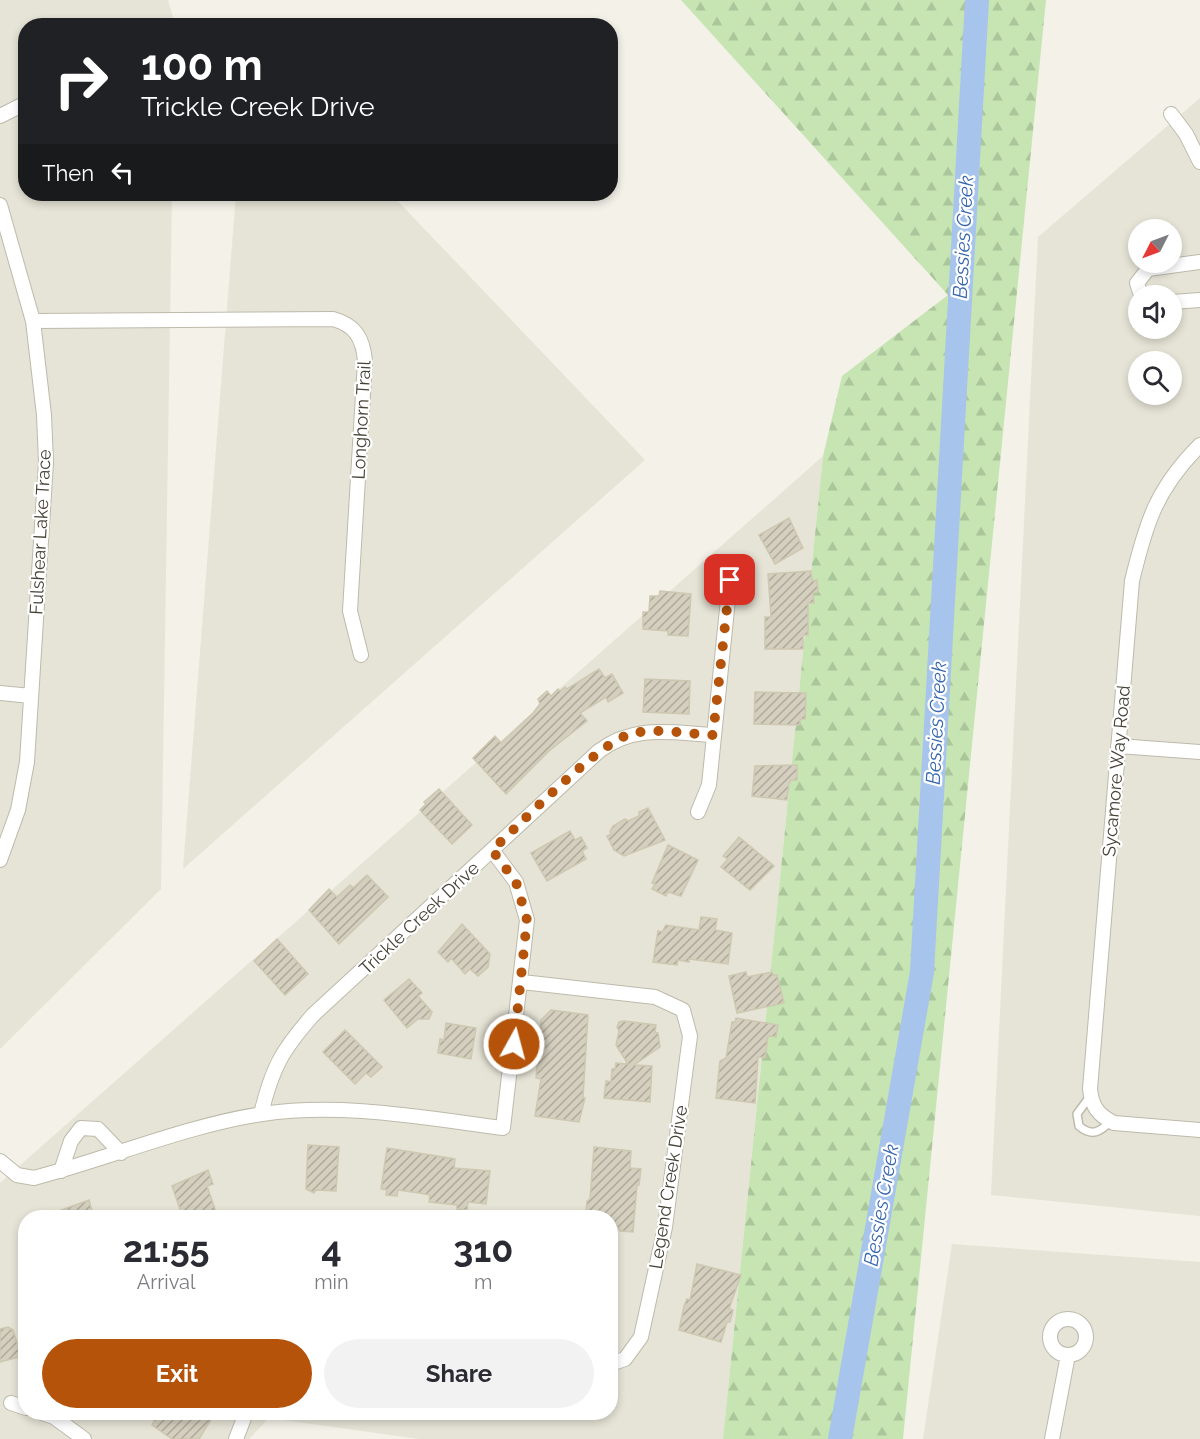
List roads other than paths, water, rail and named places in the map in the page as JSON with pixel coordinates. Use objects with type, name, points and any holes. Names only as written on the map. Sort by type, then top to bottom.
[{"type":"street","points":[[0,116],[18,107]]},
{"type":"street","points":[[1171,114],[1186,134],[1200,162]]},
{"type":"street","name":"Fulshear Lake Trace","points":[[0,205],[33,321],[46,462],[24,788],[10,836],[0,860]]},
{"type":"street","points":[[1138,285],[1148,269],[1200,262]]},
{"type":"street","points":[[1182,301],[1200,300]]},
{"type":"street","name":"Longhorn Trail","points":[[33,321],[333,319],[346,322],[357,331],[364,345],[365,361],[350,611],[361,655]]},
{"type":"street","name":"Sycamore Way Road","points":[[1111,1121],[1098,1113],[1091,1095],[1132,581],[1146,523],[1176,469],[1200,445]]},
{"type":"street","points":[[698,812],[709,785],[730,580]]},
{"type":"street","points":[[0,693],[31,696]]},
{"type":"street","name":"Trickle Creek Drive","points":[[261,1114],[272,1072],[299,1030],[599,751],[617,739],[636,732],[713,735]]},
{"type":"street","points":[[1118,746],[1200,752]]},
{"type":"street","points":[[0,1161],[17,1175],[34,1178],[218,1124],[261,1114],[323,1110],[375,1112],[503,1128],[522,982],[527,920],[516,882],[492,850]]},
{"type":"street","name":"Legend Creek Drive","points":[[522,982],[655,997],[683,1010],[690,1035],[665,1227],[641,1337],[625,1359],[618,1361]]},
{"type":"street","points":[[1111,1121],[1121,1125],[1200,1130]]},
{"type":"street","points":[[61,1171],[71,1141],[81,1128],[98,1129],[121,1153]]},
{"type":"street","points":[[1052,1439],[1068,1355]]},
{"type":"street","points":[[11,1403],[18,1405]]},
{"type":"street","points":[[58,1420],[84,1439]]},
{"type":"street","points":[[236,1439],[243,1420]]},
{"type":"lane","points":[[1091,1095],[1077,1114],[1079,1126],[1086,1132],[1096,1133],[1111,1121]]},
{"type":"waterway","name":"Bessies Creek","points":[[840,1439],[922,972],[977,0]]}]
